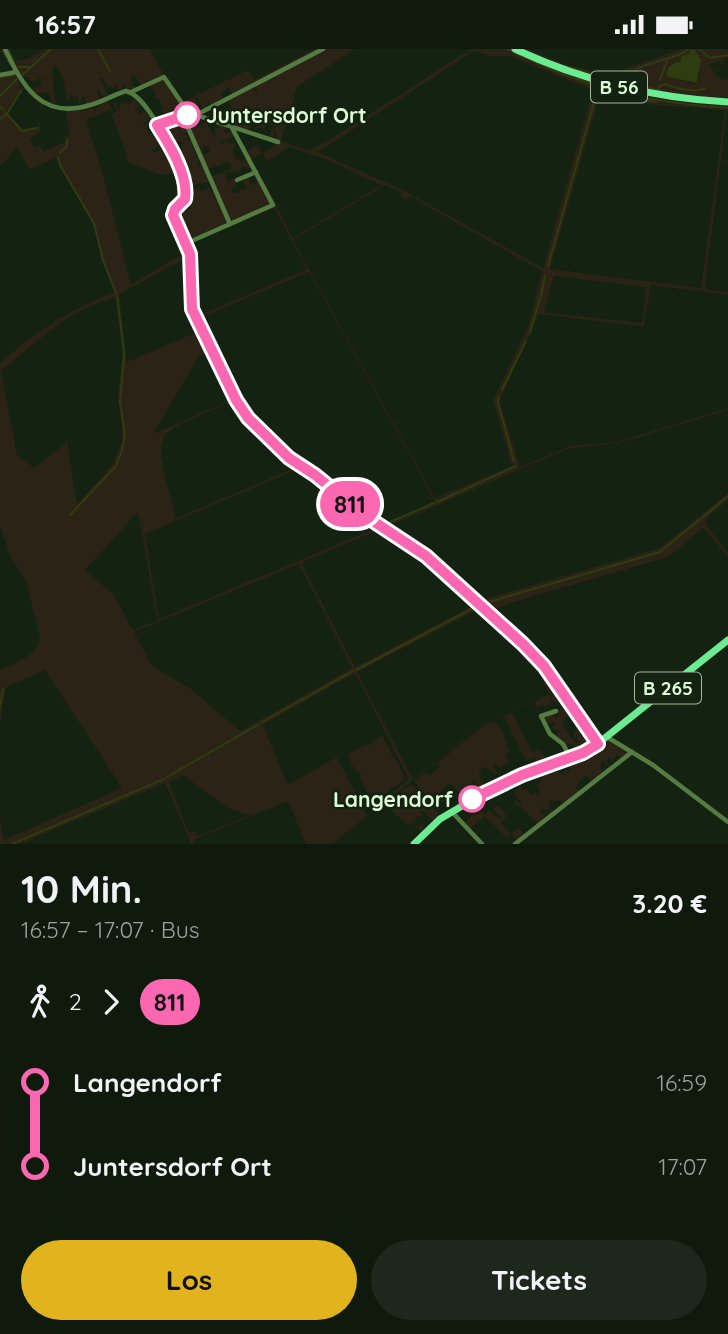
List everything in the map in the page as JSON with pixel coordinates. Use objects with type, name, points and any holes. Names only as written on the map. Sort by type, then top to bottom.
[{"type":"main road","name":"B 56","points":[[515,49],[561,69],[617,86],[673,97],[728,102]]},
{"type":"main road","name":"B 265","points":[[414,844],[431,826],[507,781],[589,751],[728,640]]},
{"type":"street","points":[[5,49],[25,86],[52,108],[85,107],[124,91],[131,92],[164,76],[193,115],[278,142]]},
{"type":"street","points":[[157,125],[193,115],[255,86],[323,49]]},
{"type":"street","points":[[0,75],[16,72]]},
{"type":"street","points":[[131,92],[157,125],[174,153],[186,192],[185,199],[173,215],[190,254],[193,311],[236,400],[252,424],[283,453],[357,510],[426,556],[523,644],[544,666],[598,744]]},
{"type":"street","points":[[183,116],[230,224]]},
{"type":"street","points":[[186,244],[273,205],[230,126]]},
{"type":"street","points":[[237,180],[256,172]]},
{"type":"street","points":[[556,711],[541,716],[550,734],[563,744],[570,758]]},
{"type":"street","points":[[607,737],[728,822]]},
{"type":"street","points":[[515,844],[632,752]]},
{"type":"street","points":[[452,812],[482,844]]},
{"type":"shaded area","points":[[6,49],[9,49],[15,61],[28,59],[43,49],[150,49],[183,102],[248,70],[254,80],[314,49],[317,50],[254,84],[252,81],[247,87],[244,85],[245,88],[239,91],[237,89],[238,92],[232,95],[229,88],[226,88],[221,93],[223,99],[219,101],[217,97],[218,101],[211,105],[208,101],[206,108],[203,109],[197,98],[195,99],[197,104],[194,106],[201,111],[196,112],[194,109],[194,112],[182,114],[180,109],[185,110],[182,106],[163,114],[162,110],[166,107],[162,108],[158,98],[154,99],[156,95],[149,82],[141,85],[134,75],[130,77],[135,88],[127,89],[124,83],[119,91],[115,82],[115,87],[108,87],[102,77],[99,78],[108,95],[104,97],[98,88],[100,99],[87,104],[83,95],[80,105],[77,96],[75,99],[71,93],[70,101],[67,101],[64,81],[56,64],[52,68],[53,104],[48,92],[37,94],[31,88],[41,86],[41,77],[34,82],[28,80],[29,77],[21,77]]},
{"type":"shaded area","points":[[325,49],[355,49],[297,87],[281,141],[308,150],[326,142],[471,49],[509,49],[566,73],[628,92],[685,102],[728,105],[705,285],[708,290],[728,292],[728,295],[651,285],[644,327],[539,314],[500,403],[520,467],[570,446],[616,442],[728,410],[623,442],[567,449],[387,527],[382,524],[435,502],[309,272],[198,319],[234,394],[253,423],[236,399],[194,311],[194,304],[197,316],[307,269],[274,208],[193,242],[193,294],[190,243],[261,211],[230,221],[210,177],[232,168],[229,162],[208,169],[202,155],[210,152],[209,146],[200,147],[204,153],[201,153],[186,119],[189,123],[195,119],[198,128],[199,124],[204,128],[206,122],[215,139],[214,129],[218,128],[217,125],[230,127],[224,130],[226,133],[231,130],[235,137],[221,141],[222,144],[225,141],[231,145],[236,142],[233,150],[236,159],[239,158],[240,162],[245,160],[245,155],[253,170],[250,173],[250,168],[243,167],[238,173],[232,172],[234,177],[230,171],[226,173],[227,181],[230,182],[232,177],[237,183],[231,188],[233,193],[240,193],[240,187],[241,190],[246,188],[242,179],[252,175],[249,177],[250,185],[258,182],[257,178],[272,203],[263,210],[271,208],[274,203],[261,180],[264,181],[293,238],[381,185],[328,160],[289,147],[267,161],[262,153],[277,142],[277,132],[275,131],[272,138],[269,137],[273,126],[267,123],[264,131],[262,128],[256,128],[253,122],[248,130],[232,125],[238,117],[228,100],[253,88],[259,97],[255,87]],"holes":[[[474,51],[488,56],[510,56],[593,90],[543,268],[405,191],[318,152]],[[602,92],[653,105],[725,110],[701,288],[550,269]],[[385,185],[402,193],[400,196],[406,199],[411,197],[542,271],[529,325],[493,400],[512,466],[435,498],[293,240]],[[554,276],[646,287],[642,323],[544,312]]]},
{"type":"shaded area","points":[[521,49],[607,75],[681,49],[691,49],[690,53],[682,56],[680,63],[676,62],[669,67],[668,77],[697,84],[700,66],[693,49],[728,49],[728,57],[723,59],[723,65],[719,61],[709,65],[719,78],[727,80],[728,76],[728,100],[638,89],[583,74]]},
{"type":"shaded area","points":[[691,49],[695,50],[701,60],[697,83],[668,77],[666,74],[669,67],[680,62],[682,56],[690,53]]},
{"type":"shaded area","points":[[16,75],[20,85],[18,88],[26,88],[43,104],[40,113],[41,104],[24,89],[16,97],[8,114],[24,130],[39,126],[40,119],[40,132],[30,139],[34,147],[40,146],[43,152],[66,141],[64,136],[70,136],[65,111],[85,111],[92,107],[96,114],[95,109],[107,99],[113,114],[117,111],[113,103],[115,102],[120,111],[119,106],[124,102],[129,104],[134,99],[133,96],[140,105],[135,109],[139,114],[144,111],[150,120],[143,123],[144,126],[154,123],[146,127],[150,134],[158,130],[163,138],[151,151],[156,152],[168,146],[166,152],[169,151],[171,160],[175,159],[185,197],[172,212],[188,250],[190,295],[201,331],[198,333],[202,334],[234,401],[255,428],[284,455],[355,510],[420,552],[535,657],[558,689],[480,727],[381,805],[374,804],[374,797],[378,796],[381,802],[409,779],[355,673],[263,725],[288,785],[337,757],[367,816],[370,814],[332,844],[306,844],[288,801],[193,840],[194,844],[191,844],[165,783],[20,844],[0,844],[0,820],[4,840],[122,788],[45,670],[6,687],[0,723],[0,670],[30,655],[40,638],[26,581],[10,556],[0,526],[0,364],[53,322],[114,292],[101,259],[94,227],[57,157],[30,170],[17,147],[0,167],[0,76]],"holes":[[[110,110],[128,163],[159,174],[174,174],[178,193],[169,211],[169,217],[187,251],[131,285],[86,119]],[[188,257],[190,309],[199,331],[127,362],[119,294]],[[116,297],[123,348],[118,397],[122,441],[113,464],[77,504],[67,442],[34,468],[17,455],[1,371],[81,310]],[[210,353],[233,399],[153,434],[199,356]],[[234,401],[254,429],[297,467],[174,519],[161,452],[162,444],[170,431]],[[300,468],[376,528],[159,619],[145,534]],[[138,512],[157,620],[133,630],[114,595],[85,570]],[[381,529],[427,559],[476,604],[355,667],[302,564]],[[299,564],[352,668],[240,731],[191,689],[152,666],[134,632]],[[481,608],[531,654],[549,677],[543,683],[549,693],[480,726],[413,779],[357,672]],[[181,776],[228,808],[250,815],[197,836],[195,831],[189,833],[169,782]]]},
{"type":"shaded area","points":[[171,121],[175,124],[184,121],[187,140],[192,139],[195,145],[192,147],[197,150],[194,151],[196,155],[193,158],[199,156],[201,162],[197,160],[199,165],[196,167],[203,164],[211,183],[199,183],[188,190],[178,159],[183,155],[181,141],[171,145],[178,141],[168,141],[174,137],[168,136],[171,126],[162,127]]},
{"type":"shaded area","points":[[257,145],[262,153],[250,160],[246,152]]},
{"type":"shaded area","points":[[199,187],[200,191],[210,188],[212,193],[215,191],[228,222],[187,240],[174,218],[176,210],[182,205],[186,210],[190,209],[188,191]]},
{"type":"shaded area","points":[[253,423],[291,457],[378,521],[360,512],[285,454]]},
{"type":"shaded area","points":[[728,493],[728,500],[709,516],[705,523],[728,553],[728,557],[703,528],[668,557],[491,611],[538,656],[598,738],[604,736],[599,740],[534,653],[444,570],[390,529],[430,556],[479,601],[660,548]]},
{"type":"shaded area","points":[[557,691],[562,693],[572,708],[562,725],[576,744],[580,741],[576,738],[580,735],[593,737],[595,743],[580,752],[571,743],[567,746],[568,750],[556,736],[559,731],[551,728],[555,726],[553,722],[547,724],[544,718],[548,714],[554,714],[556,718],[559,716],[559,710],[564,709],[561,706],[562,701],[550,701],[546,710],[544,705],[537,708],[534,702]]},
{"type":"shaded area","points":[[512,713],[532,752],[540,749],[545,758],[537,761],[534,757],[526,761],[504,717]]},
{"type":"shaded area","points":[[494,721],[510,752],[505,755],[509,762],[499,768],[496,763],[493,765],[496,775],[485,767],[479,770],[482,775],[479,777],[486,789],[481,792],[474,780],[470,786],[473,790],[476,787],[479,793],[474,795],[466,784],[462,787],[466,795],[470,791],[472,795],[463,802],[458,797],[461,794],[449,783],[439,794],[444,800],[439,810],[414,781],[426,772],[431,775],[439,767],[437,763]]},
{"type":"shaded area","points":[[579,726],[582,732],[575,737],[573,734]]},
{"type":"shaded area","points":[[382,735],[393,755],[391,757],[396,759],[405,779],[383,796],[376,792],[369,797],[360,778],[361,774],[356,772],[347,755],[365,745],[368,746]]},
{"type":"shaded area","points":[[607,740],[629,753],[618,762],[618,755],[612,760],[609,758],[606,761],[610,766],[614,766],[610,769],[602,760],[600,768],[605,773],[594,782],[587,775],[578,782],[582,787],[578,784],[575,788],[582,791],[564,805],[560,799],[549,801],[549,807],[555,812],[550,815],[548,812],[552,811],[545,810],[539,803],[542,808],[539,812],[548,817],[538,825],[522,808],[513,803],[522,803],[514,793],[521,785],[523,790],[527,789],[532,795],[535,793],[540,796],[537,785],[541,781],[541,775],[546,774],[540,770],[553,767],[564,776],[563,772],[565,770],[568,773],[571,768],[566,761]]},
{"type":"shaded area","points":[[412,784],[440,816],[433,821],[422,810],[420,812],[423,818],[416,815],[414,822],[419,827],[423,823],[421,831],[411,822],[408,825],[405,823],[385,804],[398,794],[400,796],[400,792]]},
{"type":"shaded area","points":[[496,806],[507,816],[500,823],[511,834],[518,828],[525,835],[517,841],[510,834],[508,839],[485,816],[470,829],[465,823],[471,816],[481,811],[486,814],[489,810],[500,820],[502,818],[493,809]]},
{"type":"waterway","points":[[8,49],[14,61]]},
{"type":"waterway","points":[[22,75],[51,49]]},
{"type":"waterway","points":[[98,49],[110,71]]},
{"type":"waterway","points":[[507,49],[562,74],[614,91],[668,102],[728,108]]},
{"type":"waterway","points":[[630,76],[641,67],[674,57],[689,49]]},
{"type":"waterway","points":[[699,49],[710,58],[728,55]]},
{"type":"waterway","points":[[3,50],[6,57]]},
{"type":"waterway","points":[[8,60],[10,64]]},
{"type":"waterway","points":[[660,80],[667,61]]},
{"type":"waterway","points":[[566,66],[610,80],[659,90],[659,86],[666,84],[686,90],[706,88]]},
{"type":"waterway","points":[[18,67],[31,67]]},
{"type":"waterway","points":[[0,77],[14,75]]},
{"type":"waterway","points":[[0,96],[17,79]]},
{"type":"waterway","points":[[0,119],[7,114],[21,91]]},
{"type":"waterway","points":[[602,91],[656,102]]},
{"type":"waterway","points":[[548,266],[596,95]]},
{"type":"waterway","points":[[5,112],[22,131],[36,128]]},
{"type":"waterway","points":[[60,153],[67,146],[67,140]]},
{"type":"waterway","points":[[58,157],[94,223],[103,260],[116,293]]},
{"type":"waterway","points":[[541,295],[545,276]]},
{"type":"waterway","points":[[70,515],[116,466],[122,450],[125,435],[120,402],[124,354],[117,296]]},
{"type":"waterway","points":[[530,332],[540,298]]},
{"type":"waterway","points":[[502,390],[526,341]]},
{"type":"waterway","points":[[498,403],[514,461]]},
{"type":"waterway","points":[[437,502],[516,466]]},
{"type":"waterway","points":[[702,518],[728,496]]},
{"type":"waterway","points":[[383,525],[434,503]]},
{"type":"waterway","points":[[482,604],[660,552],[699,520]]},
{"type":"waterway","points":[[356,670],[479,605]]},
{"type":"waterway","points":[[262,722],[353,671]]},
{"type":"waterway","points":[[0,707],[3,689]]},
{"type":"waterway","points":[[167,777],[259,724]]},
{"type":"waterway","points":[[12,844],[164,779]]},
{"type":"bus line","name":"811","points":[[187,115],[157,125],[174,153],[186,192],[184,201],[175,209],[173,217],[190,254],[193,311],[241,408],[257,429],[283,453],[364,515],[426,556],[534,654],[598,744],[589,751],[522,775],[472,799]]},
{"type":"place","name":"Juntersdorf Ort","points":[[187,115]]},
{"type":"place","name":"Langendorf","points":[[472,799]]}]
